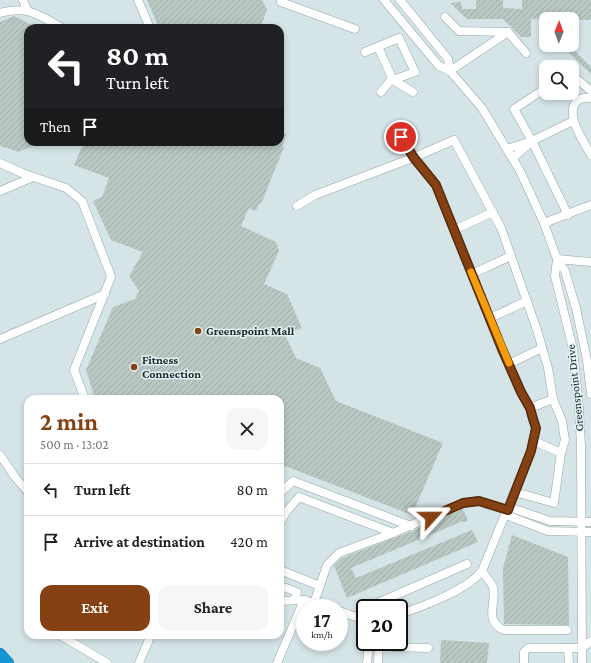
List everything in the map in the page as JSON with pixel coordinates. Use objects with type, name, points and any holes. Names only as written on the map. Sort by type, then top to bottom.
[{"type":"highway","points":[[0,654],[8,663]]},
{"type":"street","points":[[23,0],[27,10]]},
{"type":"street","points":[[138,0],[148,24]]},
{"type":"street","name":"Greenspoint Drive","points":[[384,0],[439,66],[450,71],[482,108],[513,158],[544,223],[557,258],[566,270],[587,360],[591,394]]},
{"type":"street","name":"Greenspoint Drive","points":[[400,0],[448,59],[450,71]]},
{"type":"street","points":[[281,2],[356,29]]},
{"type":"street","points":[[0,13],[8,10],[27,10],[54,24]]},
{"type":"street","points":[[445,17],[459,31],[508,32],[526,53]]},
{"type":"street","points":[[450,71],[508,32]]},
{"type":"street","points":[[365,52],[399,38],[414,72],[390,81],[381,92]]},
{"type":"street","points":[[378,47],[393,80],[413,92]]},
{"type":"street","points":[[579,81],[591,92]]},
{"type":"street","points":[[539,93],[514,109],[532,141],[568,214]]},
{"type":"street","points":[[591,98],[585,97],[578,100],[573,106],[572,113],[574,120],[588,141],[591,155]]},
{"type":"street","points":[[507,149],[532,141],[574,120]]},
{"type":"street","points":[[401,137],[414,158],[436,185],[509,364],[521,392],[530,408],[536,428],[531,451],[508,511],[482,571],[461,589],[408,610]]},
{"type":"street","points":[[297,206],[314,195],[414,158],[454,140],[501,228],[542,348],[548,368],[553,399],[562,421],[565,440],[561,454],[554,503],[515,492]]},
{"type":"street","points":[[513,158],[532,141]]},
{"type":"street","points":[[0,163],[33,177],[66,188],[82,201],[112,277],[74,370],[83,395]]},
{"type":"street","points":[[0,191],[33,177]]},
{"type":"street","points":[[544,223],[591,205]]},
{"type":"street","points":[[454,230],[493,212]]},
{"type":"street","points":[[472,274],[511,256]]},
{"type":"street","points":[[557,258],[591,262]]},
{"type":"street","name":"Greenspoint Drive","points":[[557,258],[555,276],[573,349],[577,382],[581,447],[582,663]]},
{"type":"street","points":[[0,339],[105,294]]},
{"type":"street","points":[[490,318],[527,302]]},
{"type":"street","points":[[509,364],[542,348]]},
{"type":"street","points":[[530,408],[553,399]]},
{"type":"street","points":[[534,441],[561,454]]},
{"type":"street","points":[[0,455],[14,477],[24,488]]},
{"type":"street","points":[[284,489],[293,481],[411,526]]},
{"type":"street","points":[[284,516],[299,497],[393,533]]},
{"type":"street","points":[[315,599],[327,565],[339,553],[411,526],[463,503],[479,501],[508,511],[548,530],[591,532]]},
{"type":"street","points":[[508,511],[550,520],[591,522]]},
{"type":"street","points":[[386,599],[467,564]]},
{"type":"street","points":[[482,571],[493,587],[493,622],[497,627],[504,630],[567,630]]},
{"type":"street","points":[[284,572],[320,586]]},
{"type":"street","points":[[284,587],[297,592],[295,600],[284,601]]},
{"type":"street","points":[[277,663],[296,619]]},
{"type":"street","points":[[67,639],[107,663]]},
{"type":"street","points":[[139,663],[149,639]]},
{"type":"street","points":[[524,663],[524,652],[528,648],[582,648],[591,641]]},
{"type":"street","points":[[408,647],[428,648]]},
{"type":"street","points":[[568,648],[569,663]]},
{"type":"street","points":[[367,663],[368,651]]},
{"type":"street","points":[[378,663],[379,651]]},
{"type":"building","points":[[147,0],[262,0],[267,9],[262,24],[157,24]]},
{"type":"building","points":[[476,0],[503,0],[503,8],[522,9],[522,0],[591,0],[591,20],[579,20],[579,12],[539,12],[539,19],[531,19],[531,37],[521,37],[503,19],[467,19],[450,3],[461,2],[462,9],[476,9]]},
{"type":"building","points":[[14,16],[30,24],[24,24],[24,146],[32,146],[19,152],[0,146],[0,22]]},
{"type":"building","points":[[568,52],[576,52],[591,67],[591,74],[579,62],[579,60],[577,60]]},
{"type":"building","name":"Greenspoint Mall","points":[[82,146],[284,147],[261,204],[259,203],[256,211],[249,208],[241,226],[276,242],[279,251],[264,284],[287,294],[302,328],[285,335],[296,358],[320,368],[336,401],[443,443],[412,515],[285,466],[284,469],[284,395],[94,395],[86,370],[113,307],[135,299],[139,291],[129,276],[143,252],[111,240],[93,201],[102,197],[109,178],[74,165]]},
{"type":"building","points":[[463,509],[468,521],[463,523],[463,521],[351,568],[356,578],[472,530],[478,542],[347,598],[334,566],[342,558],[412,531]]},
{"type":"building","points":[[512,535],[568,557],[569,625],[504,624],[503,568]]},
{"type":"building","points":[[441,640],[489,643],[487,663],[440,663]]},
{"type":"slow traffic","points":[[471,272],[509,363]]},
{"type":"place","name":"Greenspoint Mall","points":[[198,331]]},
{"type":"place","name":"Fitness Connection","points":[[134,367]]},
{"type":"route","points":[[401,137],[414,158],[436,185],[502,349],[521,392],[530,408],[536,428],[531,451],[508,510],[479,501],[463,503],[431,517]]}]
